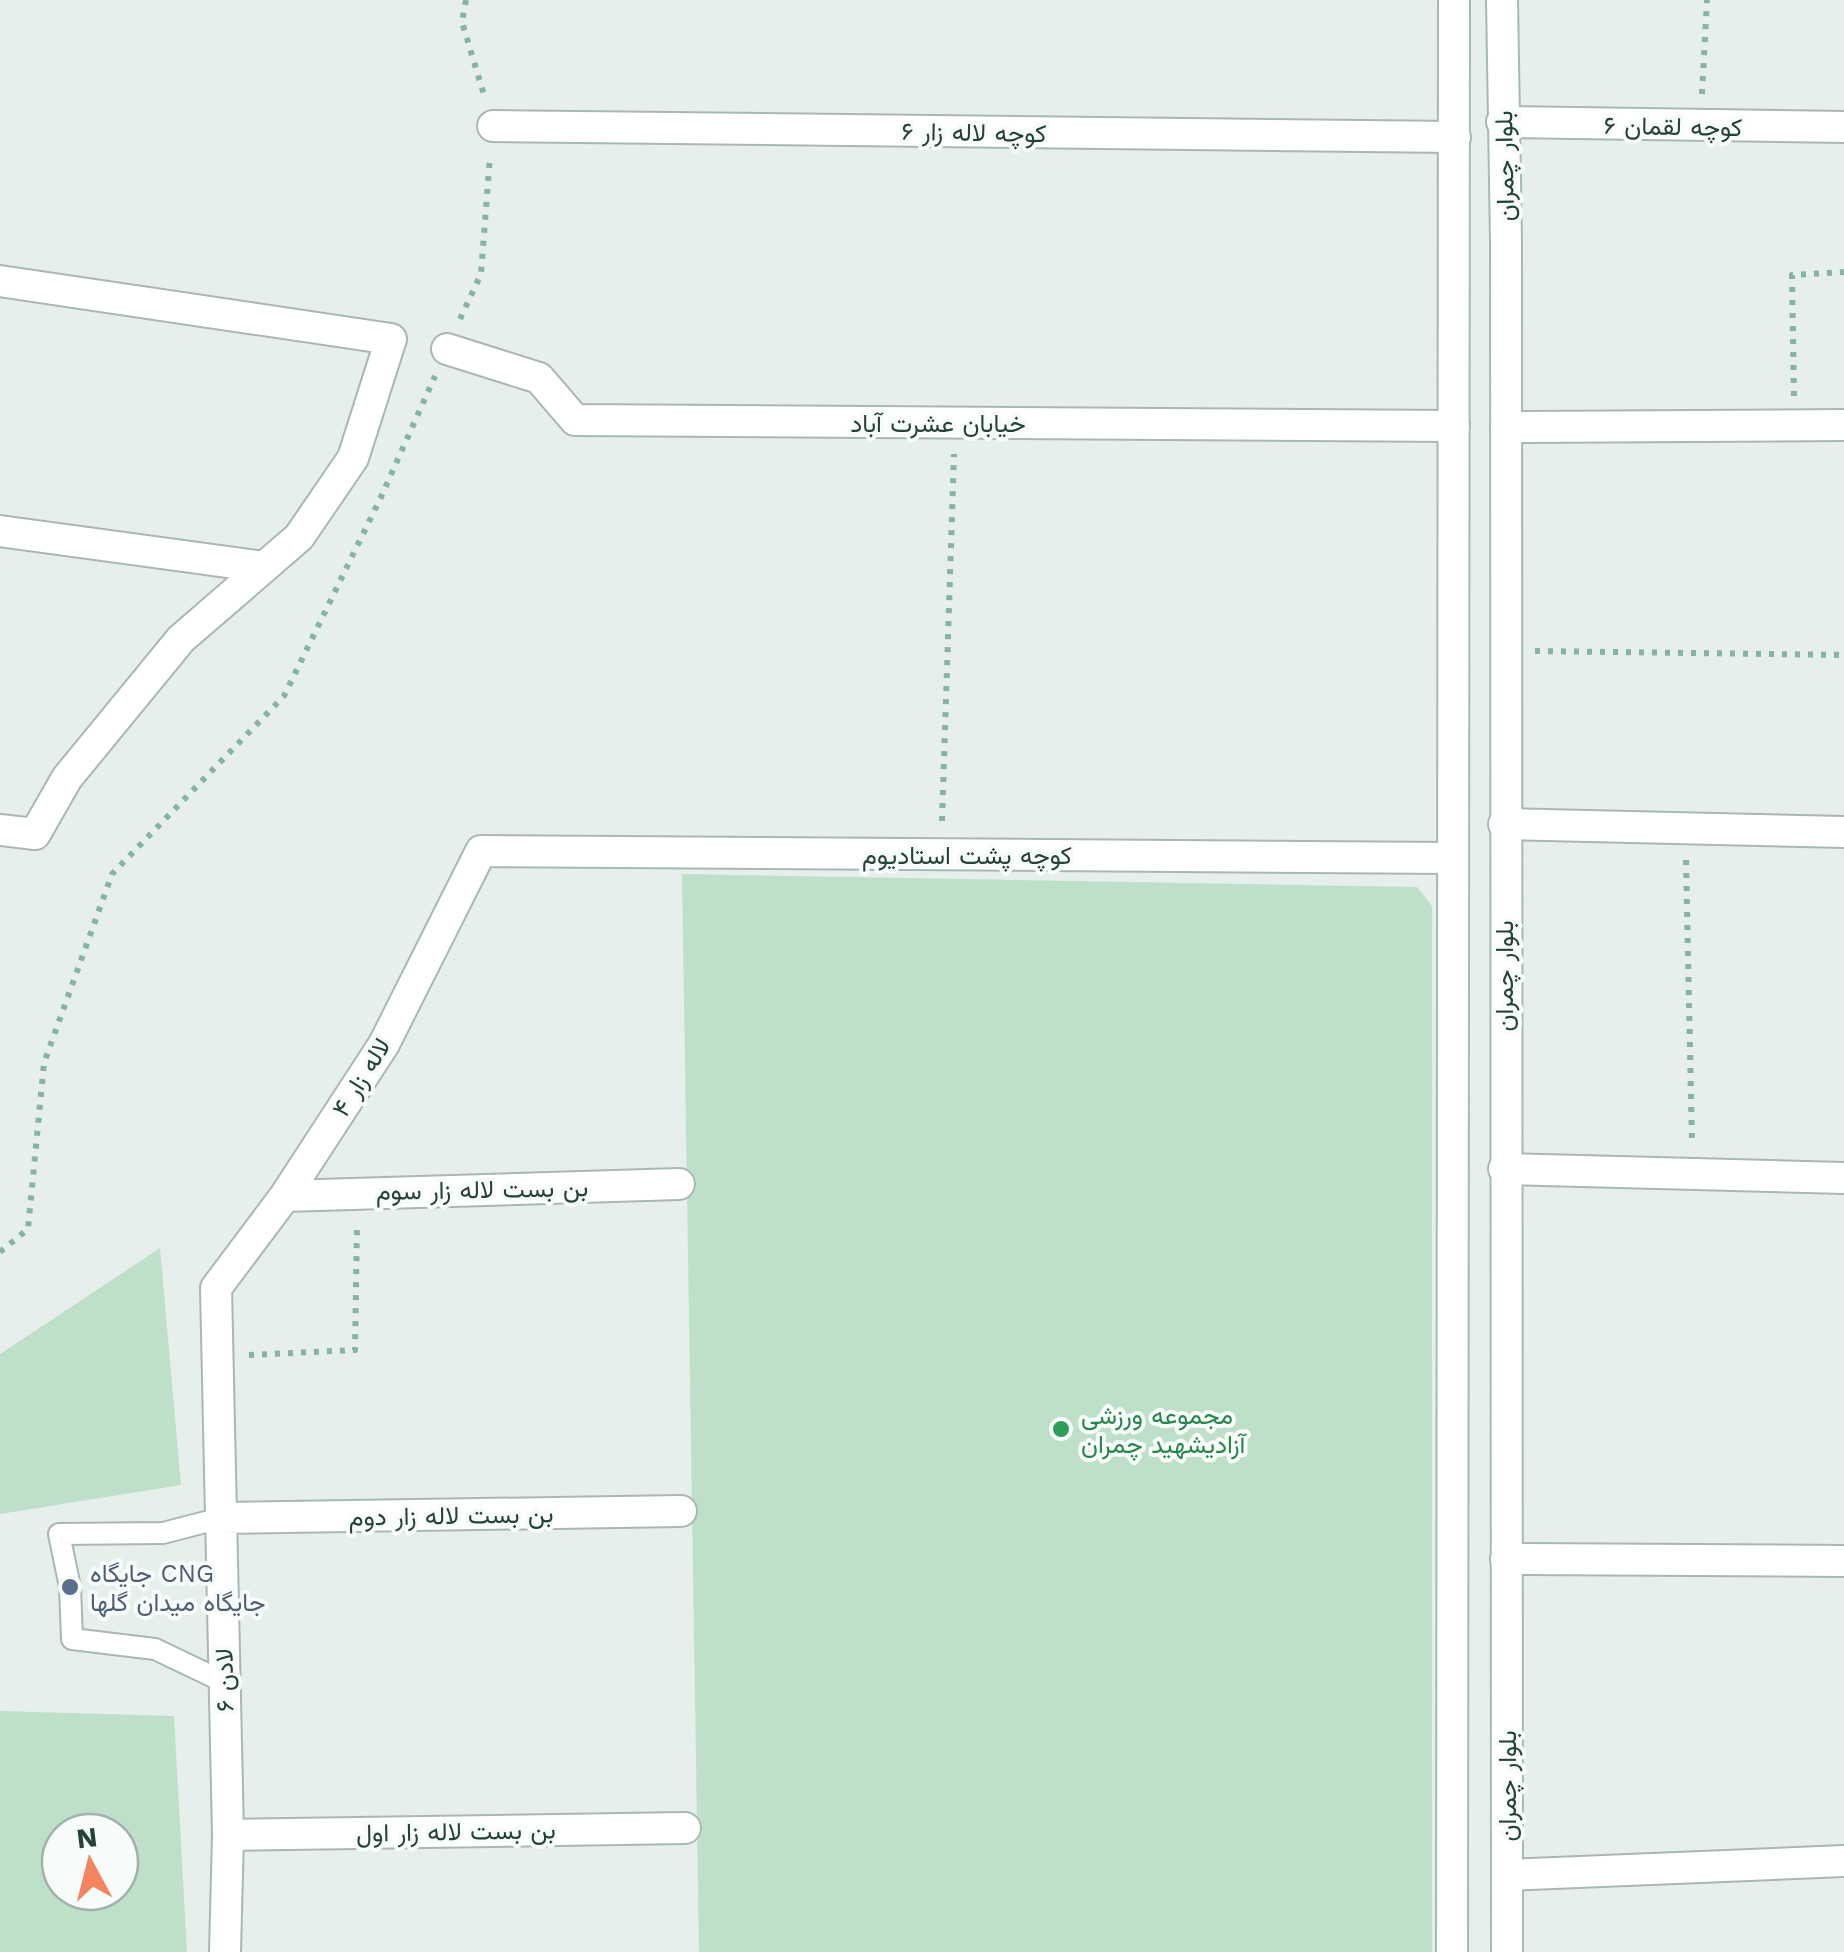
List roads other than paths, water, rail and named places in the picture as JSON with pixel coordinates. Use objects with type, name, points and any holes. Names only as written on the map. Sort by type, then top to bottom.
[{"type":"street","name":"بلوار چمران","points":[[1452,1952],[1454,0]]},
{"type":"street","name":"بلوار چمران","points":[[1502,0],[1508,1952]]},
{"type":"street","name":"کوچه لقمان ۶","points":[[1502,122],[1844,127]]},
{"type":"street","name":"کوچه لاله زار ۶","points":[[493,126],[1455,138]]},
{"type":"street","points":[[0,281],[392,339],[353,458],[299,537],[181,639],[67,778],[35,834],[0,830]]},
{"type":"street","name":"خیابان عشرت آباد","points":[[447,349],[539,378],[574,420],[1506,428]]},
{"type":"street","points":[[1506,428],[1844,425]]},
{"type":"street","points":[[0,531],[264,567]]},
{"type":"street","points":[[1504,824],[1844,832]]},
{"type":"street","name":"کوچه پشت استادیوم","points":[[481,851],[1452,858]]},
{"type":"street","name":"لاله زار ۴","points":[[216,1288],[285,1196],[384,1044],[481,851]]},
{"type":"street","points":[[1451,1024],[1504,1024]]},
{"type":"street","points":[[1504,1169],[1844,1178]]},
{"type":"street","name":"بن بست لاله زار سوم","points":[[285,1196],[679,1184]]},
{"type":"street","name":"لادن ۶","points":[[216,1288],[228,1835],[225,1952]]},
{"type":"street","name":"بن بست لاله زار دوم","points":[[220,1518],[680,1512]]},
{"type":"street","points":[[1506,1559],[1844,1561]]},
{"type":"street","name":"بن بست لاله زار اول","points":[[228,1835],[684,1828]]},
{"type":"street","points":[[1452,1878],[1844,1862]]},
{"type":"lane","points":[[220,1518],[164,1533],[59,1534],[70,1587],[72,1639],[156,1649],[224,1682]]},
{"type":"place","name":"مجموعه ورزشی آزادیشهید چمران","points":[[1061,1429]]},
{"type":"place","name":"جایگاه CNG جایگاه میدان گلها","points":[[70,1587]]}]
